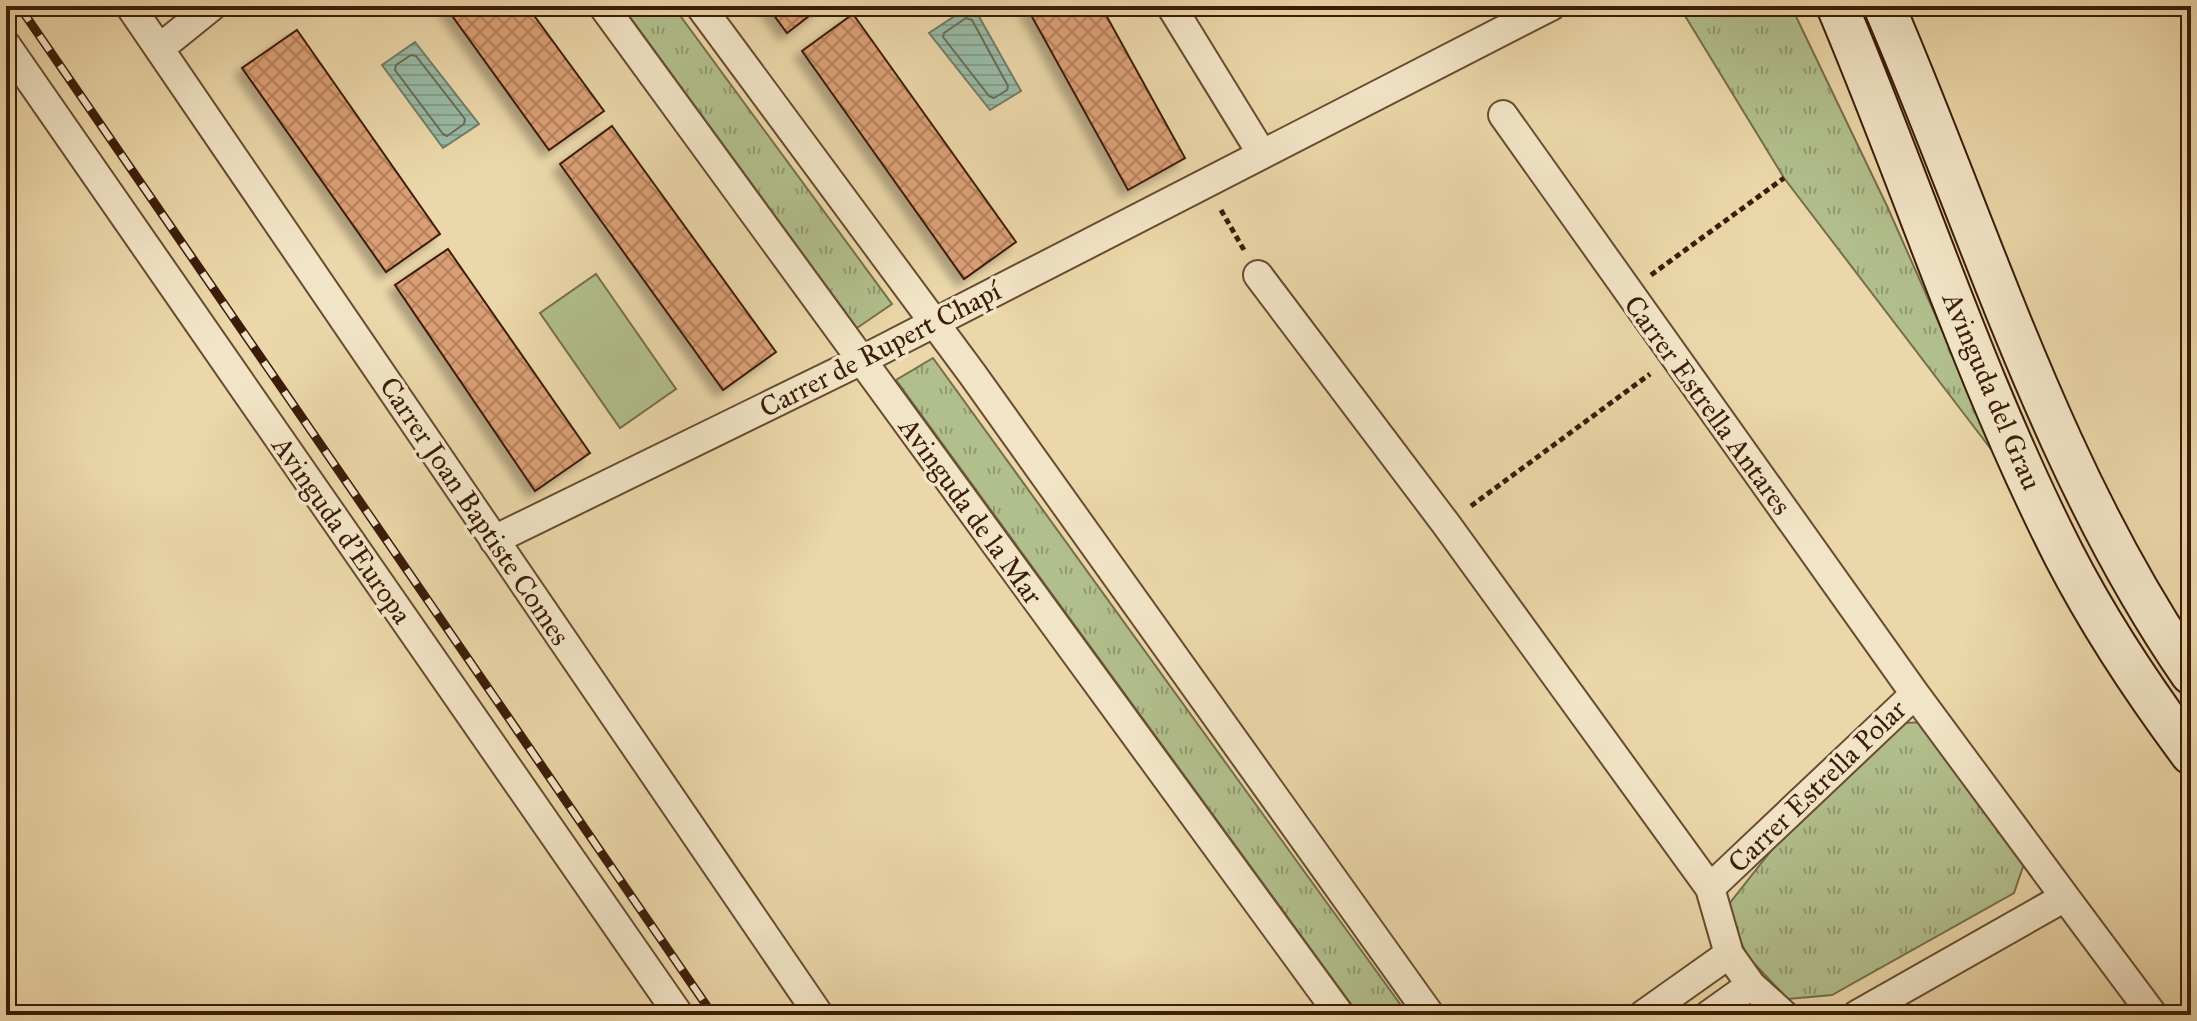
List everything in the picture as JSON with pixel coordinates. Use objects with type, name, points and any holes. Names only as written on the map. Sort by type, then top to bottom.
[{"type":"main road","name":"Avinguda del Grau","points":[[1837,6],[1968,335],[2041,507],[2096,612],[2158,710],[2191,754]]},
{"type":"main road","name":"Avinguda del Grau","points":[[1884,6],[2038,387],[2084,492],[2136,588],[2191,674]]},
{"type":"street","name":"Carrer Joan Baptiste Comes","points":[[130,6],[819,1015]]},
{"type":"street","points":[[160,48],[212,6]]},
{"type":"street","name":"Avinguda de la Mar","points":[[603,6],[1340,1015]]},
{"type":"street","points":[[700,6],[935,322],[1430,1015]]},
{"type":"street","points":[[1171,6],[1262,154]]},
{"type":"street","name":"Carrer de Rupert Chapí","points":[[494,540],[860,361],[1551,6]]},
{"type":"street","name":"Avinguda d'Europa","points":[[6,45],[679,1015]]},
{"type":"street","name":"Carrer Estrella Antares","points":[[1503,115],[1915,694]]},
{"type":"street","name":"Carrer Estrella Polar","points":[[1258,275],[1446,524],[1710,888],[1729,954],[1751,985],[1784,1015]]},
{"type":"street","name":"Carrer Estrella Polar","points":[[1710,888],[1915,694],[2153,1015]]},
{"type":"street","points":[[1857,1015],[2065,897]]},
{"type":"street","points":[[1643,1015],[1729,954]]},
{"type":"street","points":[[1709,1015],[1751,985]]},
{"type":"path","points":[[1628,292],[1784,178]]},
{"type":"path","points":[[1205,183],[1258,275]]},
{"type":"path","points":[[1446,524],[1673,356]]},
{"type":"green space","points":[[622,6],[673,6],[892,304],[857,328]]},
{"type":"green space","points":[[1679,6],[1791,6],[1887,206],[2000,461],[1784,178]]},
{"type":"green space","points":[[596,274],[676,389],[620,428],[540,313]]},
{"type":"green space","points":[[933,358],[1408,1015],[1359,1015],[896,380]]},
{"type":"green space","points":[[1924,722],[2026,858],[2014,893],[1832,995],[1788,999],[1747,956],[1726,908],[1778,842],[1905,723]]},
{"type":"water","points":[[973,6],[1021,91],[990,110],[929,33]]},
{"type":"water","points":[[415,42],[479,124],[443,148],[382,65]]},
{"type":"building","points":[[445,6],[527,6],[604,111],[549,150]]},
{"type":"building","points":[[767,6],[822,6],[787,33]]},
{"type":"building","points":[[1026,6],[1101,6],[1185,158],[1128,190]]},
{"type":"building","points":[[853,14],[1016,242],[964,279],[802,51]]},
{"type":"building","points":[[297,30],[440,234],[386,272],[242,68]]},
{"type":"building","points":[[612,126],[776,352],[723,390],[560,164]]},
{"type":"building","points":[[448,249],[590,453],[535,491],[395,285]]},
{"type":"railway","points":[[19,6],[713,1015]]}]
